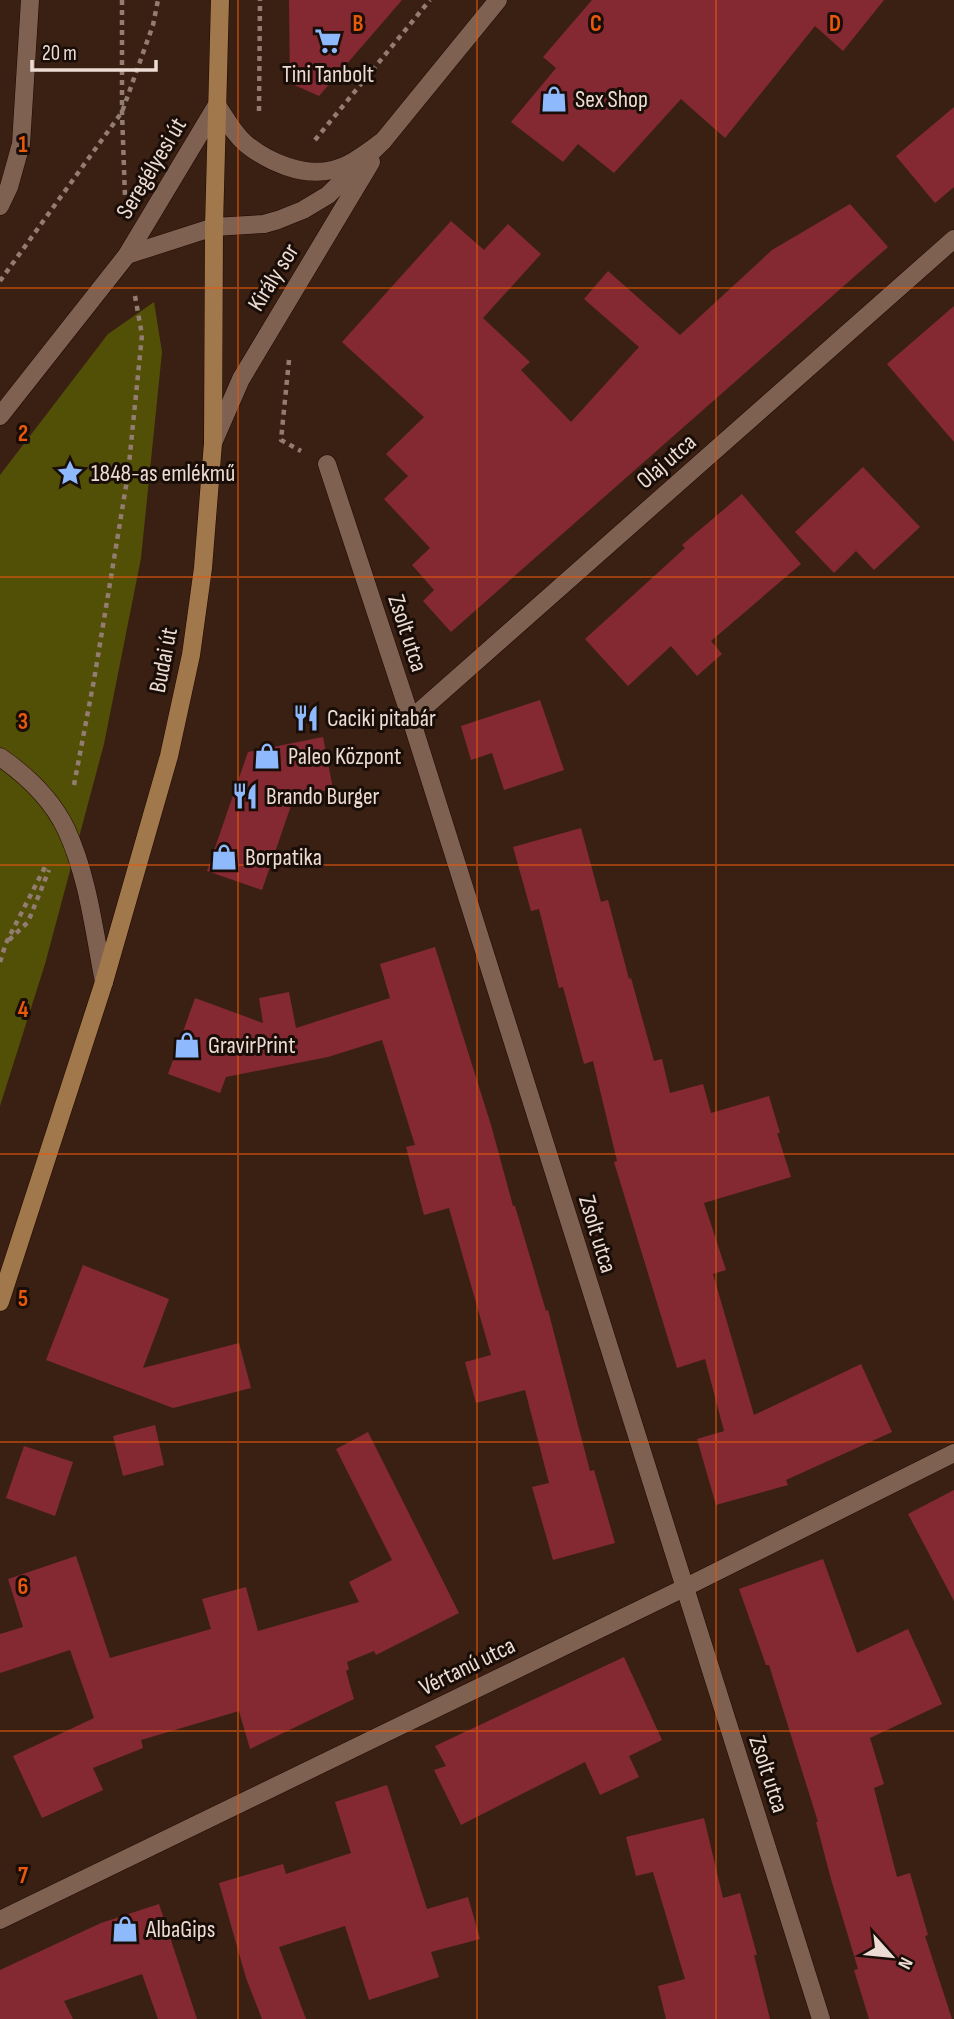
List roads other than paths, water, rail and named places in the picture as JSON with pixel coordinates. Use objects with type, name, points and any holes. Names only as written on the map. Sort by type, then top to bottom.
[{"type":"main road","name":"Budai út","points":[[0,1302],[104,982],[169,756],[191,656],[203,568],[213,443],[214,227],[220,0]]},
{"type":"street","points":[[0,206],[9,187],[21,144],[30,0]]},
{"type":"street","name":"Király sor","points":[[214,227],[264,224],[303,210],[328,195],[383,141],[498,0]]},
{"type":"street","name":"Király sor","points":[[217,105],[245,143],[288,167],[331,171],[351,163],[383,141]]},
{"type":"street","name":"Seregélyesi út","points":[[0,416],[127,255],[217,105]]},
{"type":"street","name":"Király sor","points":[[213,443],[241,379],[383,141]]},
{"type":"street","name":"Seregélyesi út","points":[[127,255],[214,227]]},
{"type":"street","name":"Olaj utca","points":[[411,719],[954,239]]},
{"type":"street","name":"Zsolt utca","points":[[327,464],[411,719],[821,2019]]},
{"type":"street","points":[[0,757],[32,783],[66,828],[84,881],[104,982]]},
{"type":"street","name":"Vértanú utca","points":[[0,1920],[684,1588],[954,1453]]},
{"type":"place","name":"Tini Tanbolt","points":[[328,41]]},
{"type":"place","name":"Sex Shop","points":[[554,99]]},
{"type":"place","name":"1848-as emlékmű","points":[[70,473]]},
{"type":"place","name":"Caciki pitabár","points":[[306,718]]},
{"type":"place","name":"Paleo Központ","points":[[267,756]]},
{"type":"place","name":"Brando Burger","points":[[245,796]]},
{"type":"place","name":"Borpatika","points":[[224,857]]},
{"type":"place","name":"GravirPrint","points":[[187,1045]]},
{"type":"place","name":"AlbaGips","points":[[125,1929]]}]
